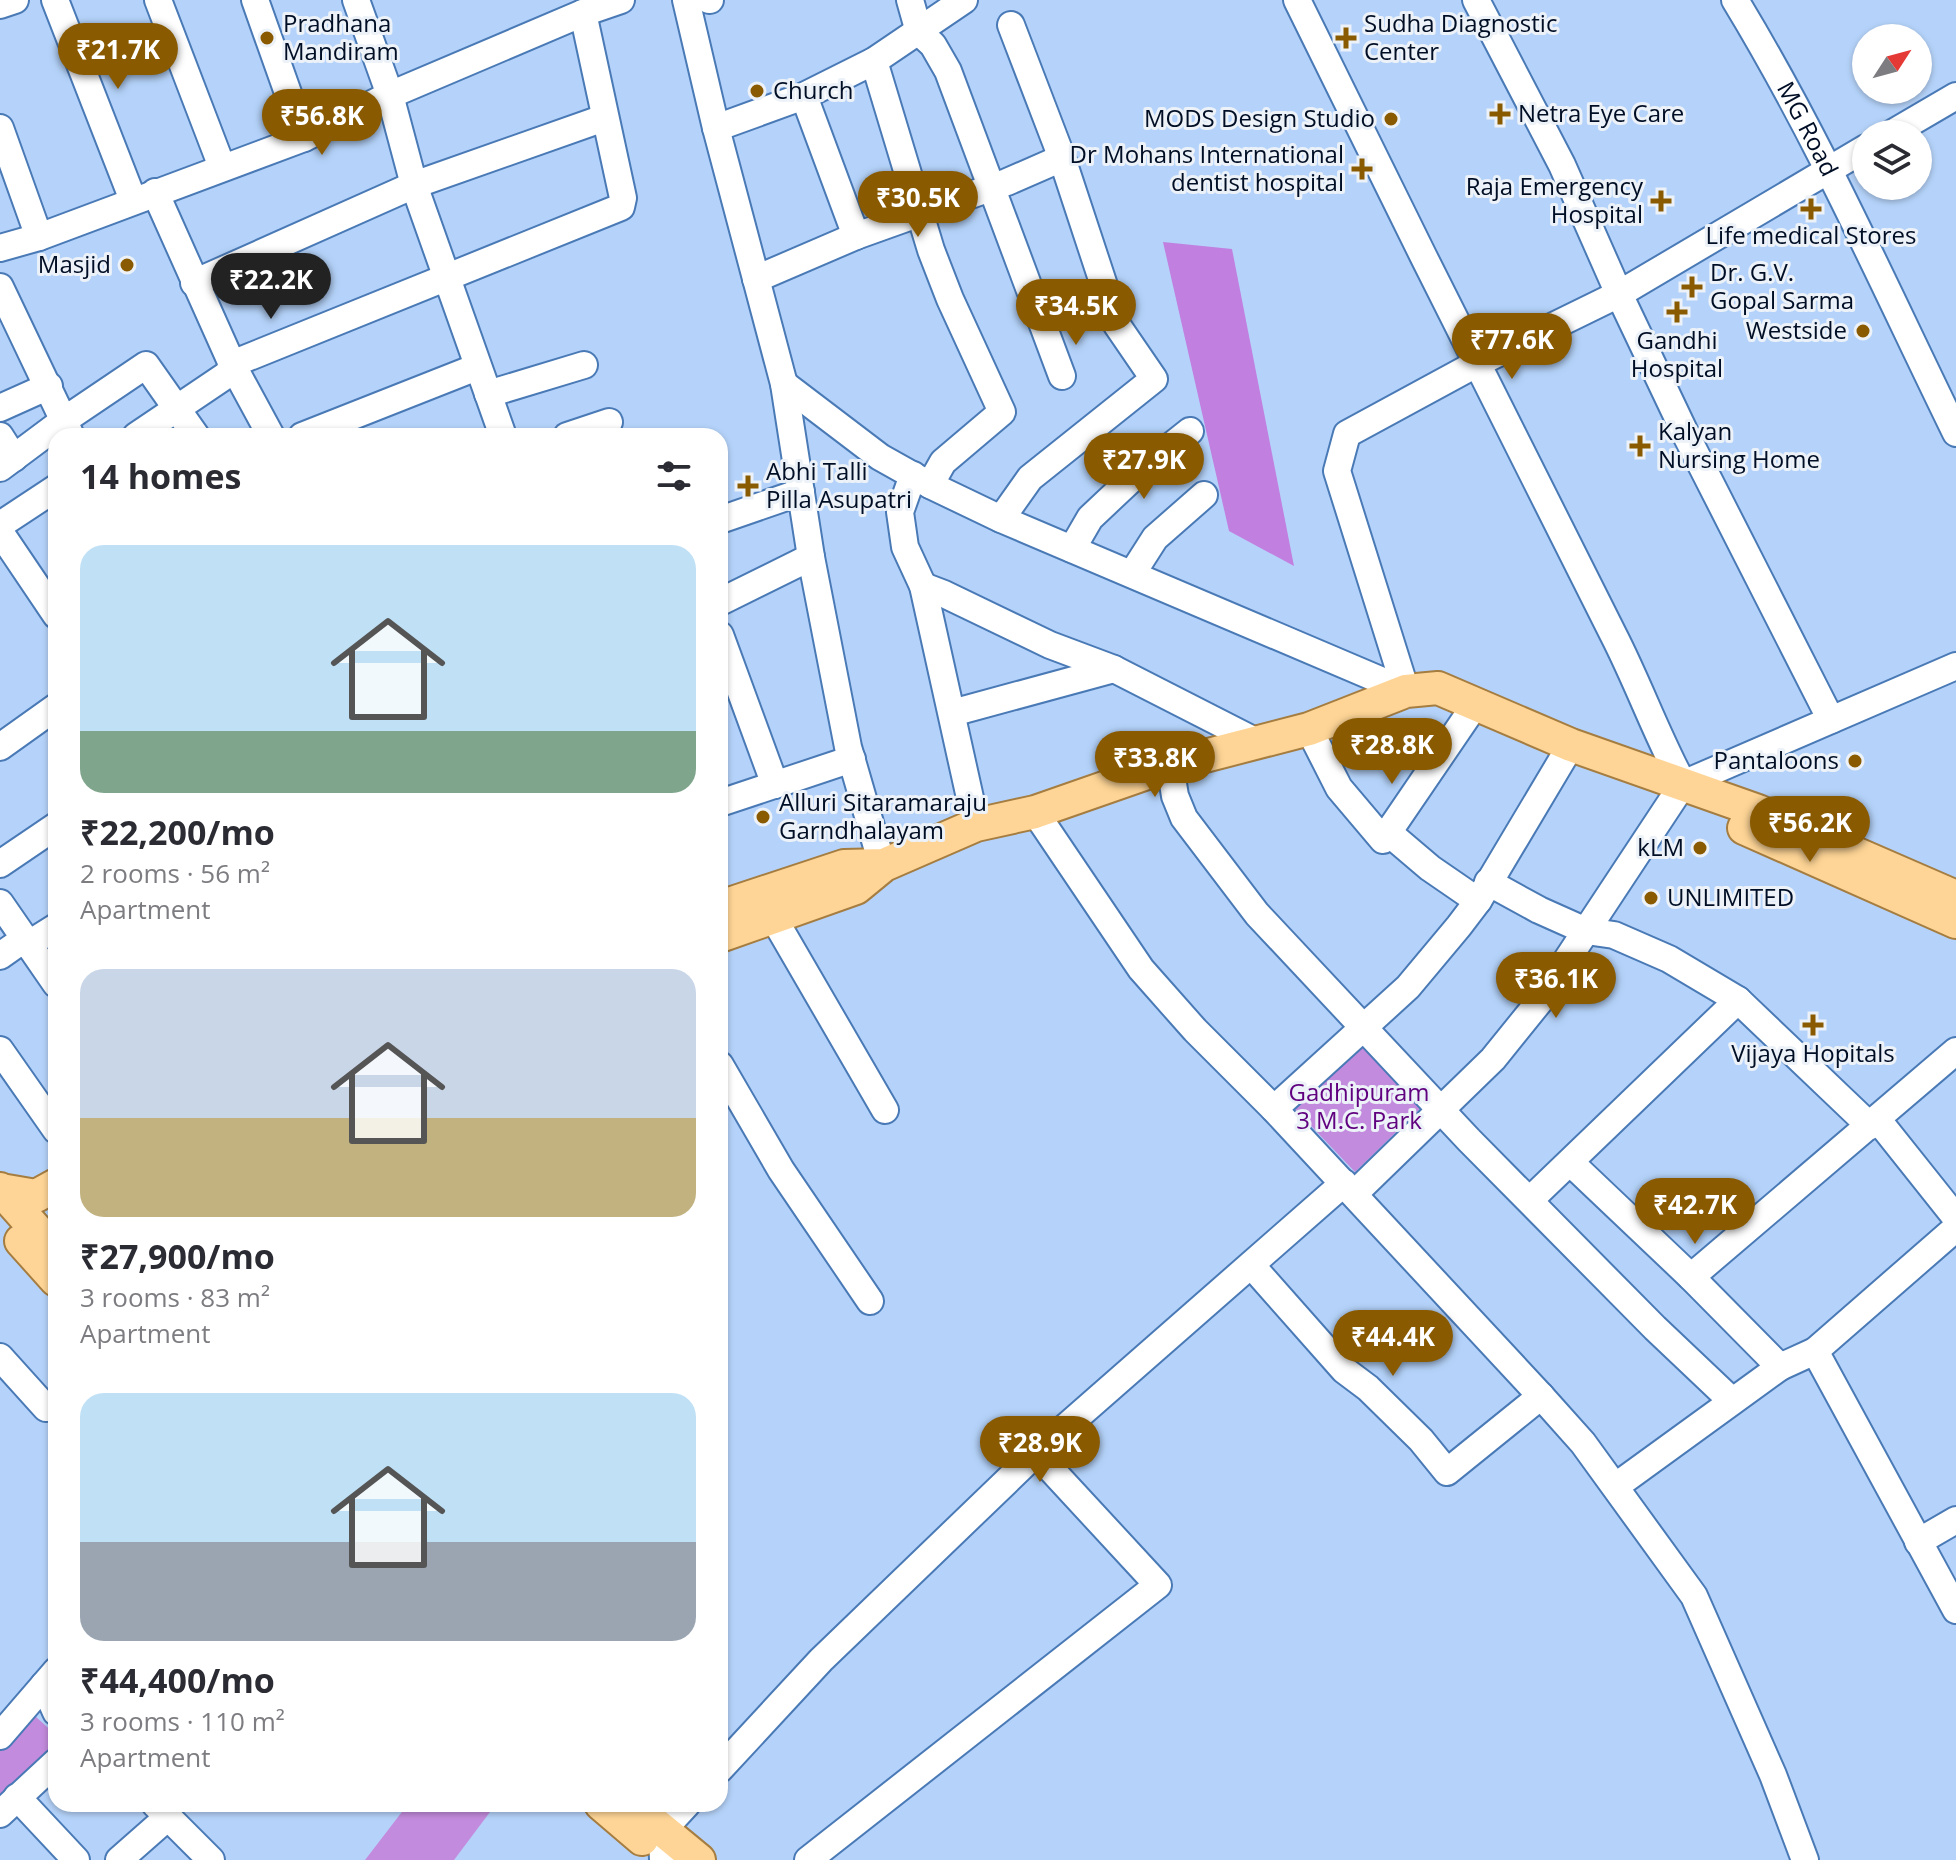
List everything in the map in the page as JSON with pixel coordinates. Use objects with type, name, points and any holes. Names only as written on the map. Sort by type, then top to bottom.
[{"type":"main road","points":[[728,933],[856,888],[884,865],[976,825],[1035,812],[1170,765],[1309,729],[1406,691],[1438,688],[1571,745],[1758,811],[1956,897]]},
{"type":"main road","points":[[1683,784],[1750,832],[1956,922]]},
{"type":"main road","points":[[728,904],[844,866],[884,865]]},
{"type":"main road","points":[[4,1196],[29,1177],[48,1168]]},
{"type":"main road","points":[[4,1196],[36,1196],[48,1189]]},
{"type":"main road","points":[[4,1196],[48,1243]]},
{"type":"main road","points":[[4,1196],[48,1267]]},
{"type":"main road","points":[[611,1812],[664,1853],[699,1860]]},
{"type":"main road","points":[[636,1812],[664,1853]]},
{"type":"street","points":[[0,5],[15,0]]},
{"type":"street","points":[[55,0],[144,196],[194,283],[267,428]]},
{"type":"street","points":[[158,0],[222,167]]},
{"type":"street","points":[[255,0],[304,138]]},
{"type":"street","points":[[356,0],[390,95],[414,185],[500,428]]},
{"type":"street","points":[[0,248],[39,237],[304,138],[390,95],[583,13],[621,0]]},
{"type":"street","points":[[686,0],[716,128],[784,384],[811,557],[852,759],[884,865]]},
{"type":"street","points":[[910,0],[919,32],[933,45],[948,71],[1062,376]]},
{"type":"street","points":[[716,128],[804,96],[874,61],[964,0]]},
{"type":"street","points":[[1297,0],[1616,640],[1662,745],[1683,784]]},
{"type":"street","points":[[1476,0],[1562,165],[1687,437],[1831,720]]},
{"type":"street","name":"MG Road","points":[[1735,0],[1769,56],[1828,170],[1956,433]]},
{"type":"street","points":[[148,428],[228,374],[232,364],[621,207],[623,198],[583,13]]},
{"type":"street","points":[[1001,519],[1030,478],[1154,379],[1117,325],[1062,158],[1011,25]]},
{"type":"street","points":[[874,61],[931,250],[1002,412],[922,480],[900,512],[905,547],[923,586],[976,825]]},
{"type":"street","points":[[804,96],[856,236]]},
{"type":"street","points":[[1915,120],[1956,96]]},
{"type":"street","points":[[194,283],[414,185],[604,118]]},
{"type":"street","points":[[0,128],[39,237]]},
{"type":"street","points":[[1406,691],[1337,471],[1347,434],[1476,364],[1619,294],[1852,156]]},
{"type":"street","points":[[756,279],[856,236],[1007,182],[1062,158]]},
{"type":"street","points":[[0,287],[67,428]]},
{"type":"street","points":[[68,428],[146,365],[191,428]]},
{"type":"street","points":[[488,394],[584,365]]},
{"type":"street","points":[[322,428],[477,367]]},
{"type":"street","points":[[784,384],[880,457],[1001,519],[1406,691]]},
{"type":"street","points":[[0,408],[49,386]]},
{"type":"street","points":[[591,428],[609,422]]},
{"type":"street","points":[[1072,549],[1090,518],[1141,470],[1190,431]]},
{"type":"street","points":[[0,436],[7,463],[48,440]]},
{"type":"street","points":[[728,517],[801,492]]},
{"type":"street","points":[[1132,574],[1155,538],[1204,495]]},
{"type":"street","points":[[0,525],[48,501]]},
{"type":"street","points":[[0,532],[48,603]]},
{"type":"street","points":[[728,598],[811,557]]},
{"type":"street","points":[[923,586],[1050,645],[1114,669],[1259,743]]},
{"type":"street","points":[[728,657],[775,785]]},
{"type":"street","points":[[728,1760],[821,1660],[1036,1453],[1252,1266],[1442,1111],[1493,1059],[1539,1002],[1683,784],[1956,666]]},
{"type":"street","points":[[952,713],[1114,669]]},
{"type":"street","points":[[1309,729],[1339,788],[1383,840],[1390,834],[1475,705]]},
{"type":"street","points":[[0,747],[48,713]]},
{"type":"street","points":[[1274,1109],[1408,987],[1483,891],[1571,745]]},
{"type":"street","points":[[728,796],[775,785],[852,759]]},
{"type":"street","points":[[1170,765],[1175,796],[1184,818],[1257,914],[1442,1111],[1655,1328],[1732,1401]]},
{"type":"street","points":[[1035,812],[1141,969],[1541,1396],[1616,1486],[1694,1596],[1773,1775],[1805,1860]]},
{"type":"street","points":[[0,864],[48,831]]},
{"type":"street","points":[[1390,834],[1430,868],[1586,931],[1614,935],[1669,959],[1738,1000],[1874,1123],[1956,1218]]},
{"type":"street","points":[[0,903],[48,972]]},
{"type":"street","points":[[773,917],[885,1110]]},
{"type":"street","points":[[0,956],[17,944],[29,944],[48,932]]},
{"type":"street","points":[[1530,1200],[1738,1000]]},
{"type":"street","points":[[0,1050],[48,1119]]},
{"type":"street","points":[[1691,1277],[1956,1051]]},
{"type":"street","points":[[728,1079],[781,1170],[870,1301]]},
{"type":"street","points":[[1571,1163],[1780,1367]]},
{"type":"street","points":[[1616,1486],[1780,1367],[1815,1351],[1956,1228]]},
{"type":"street","points":[[1252,1266],[1344,1370],[1421,1440],[1447,1472],[1541,1396]]},
{"type":"street","points":[[1815,1351],[1956,1610]]},
{"type":"street","points":[[0,1357],[46,1408]]},
{"type":"street","points":[[808,1860],[1158,1585],[1036,1453]]},
{"type":"street","points":[[1918,1542],[1956,1520]]},
{"type":"street","points":[[0,1736],[48,1680]]},
{"type":"street","points":[[48,1769],[8,1806],[76,1860]]},
{"type":"street","points":[[119,1860],[160,1812]]},
{"type":"street","points":[[164,1812],[211,1860]]},
{"type":"street","points":[[664,1853],[683,1812]]},
{"type":"green space","name":"Gadhipuram 3 M.C. Park","points":[[1364,1042],[1424,1105],[1355,1172],[1295,1109]]},
{"type":"green space","points":[[25,1707],[48,1728],[48,1765],[0,1813],[0,1729]]},
{"type":"green space","points":[[402,1812],[490,1812],[454,1860],[365,1860]]},
{"type":"shaded area","points":[[1163,242],[1232,249],[1294,566],[1229,531]]},
{"type":"place","name":"Pradhana Mandiram","points":[[267,38]]},
{"type":"place","name":"Sudha Diagnostic Center","points":[[1346,38]]},
{"type":"place","name":"Church","points":[[757,91]]},
{"type":"place","name":"Netra Eye Care","points":[[1500,114]]},
{"type":"place","name":"MODS Design Studio","points":[[1391,119]]},
{"type":"place","name":"Dr Mohans International dentist hospital","points":[[1362,169]]},
{"type":"place","name":"Raja Emergency Hospital","points":[[1661,201]]},
{"type":"place","name":"Life medical Stores","points":[[1811,209]]},
{"type":"place","name":"Masjid","points":[[127,265]]},
{"type":"place","name":"Dr. G.V. Gopal Sarma","points":[[1692,287]]},
{"type":"place","name":"Gandhi Hospital","points":[[1677,312]]},
{"type":"place","name":"Westside","points":[[1863,331]]},
{"type":"place","name":"Kalyan Nursing Home","points":[[1640,446]]},
{"type":"place","name":"Abhi Talli Pilla Asupatri","points":[[748,486]]},
{"type":"place","name":"Pantaloons","points":[[1855,761]]},
{"type":"place","name":"Alluri Sitaramaraju Garndhalayam","points":[[763,817]]},
{"type":"place","name":"kLM","points":[[1700,848]]},
{"type":"place","name":"UNLIMITED","points":[[1651,898]]},
{"type":"place","name":"Vijaya Hopitals","points":[[1813,1025]]}]
